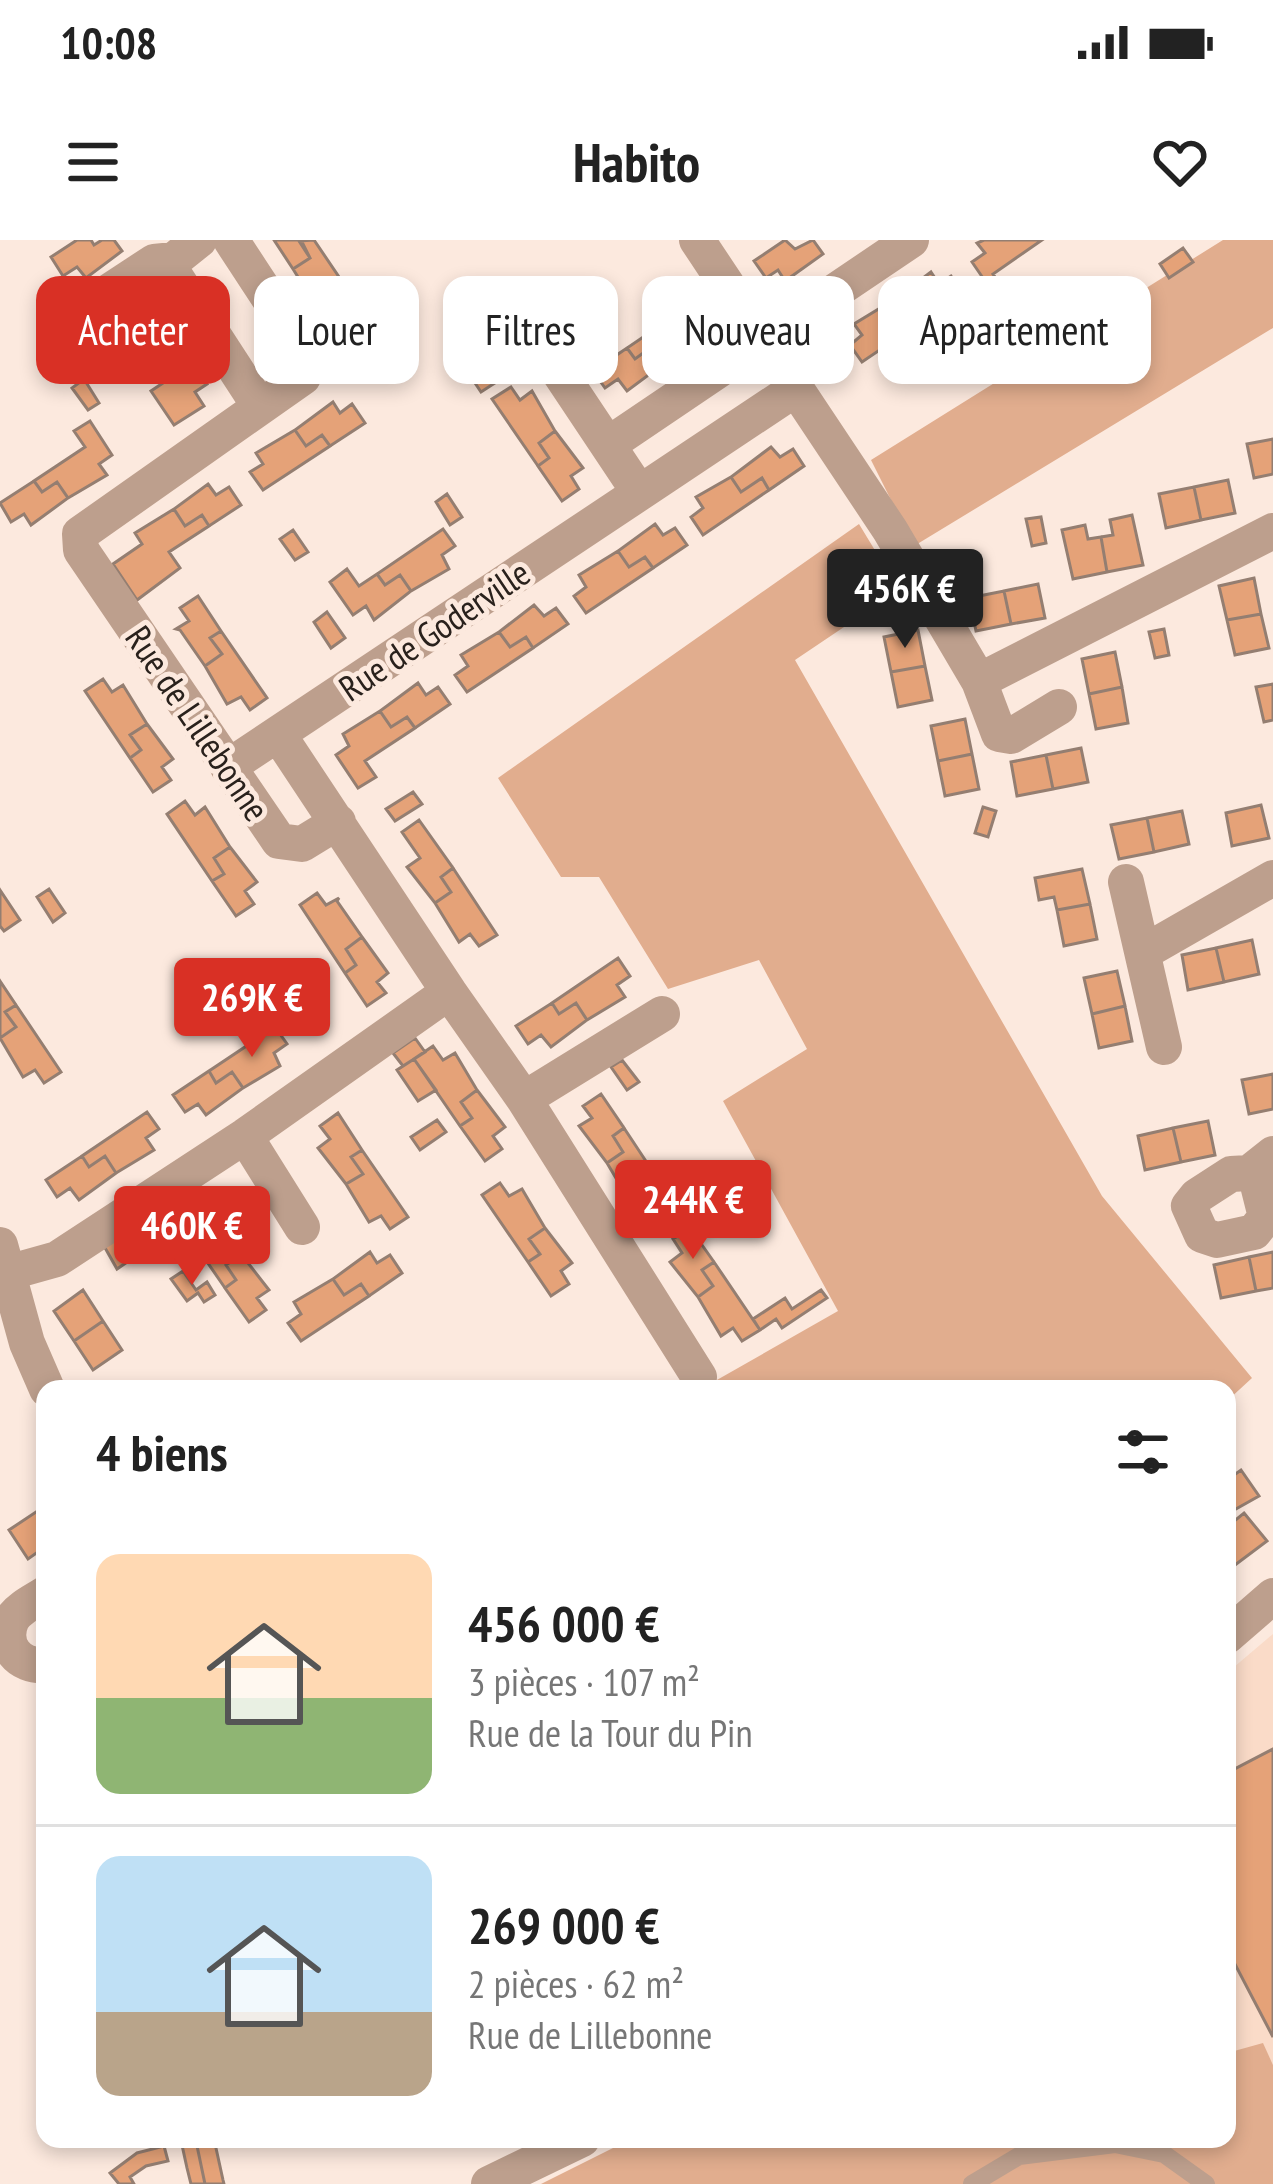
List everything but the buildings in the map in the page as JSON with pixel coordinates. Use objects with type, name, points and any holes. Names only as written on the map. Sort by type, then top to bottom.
[{"type":"street","points":[[187,250],[173,273],[260,407],[303,377],[309,359],[231,240]]},
{"type":"street","points":[[698,240],[722,276]]},
{"type":"street","points":[[854,279],[911,240]]},
{"type":"street","points":[[133,276],[187,250]]},
{"type":"street","points":[[568,384],[639,492]]},
{"type":"street","points":[[609,444],[699,384]]},
{"type":"street","points":[[793,384],[979,681],[999,734],[1011,736],[1059,707]]},
{"type":"street","name":"Rue de Goderville","points":[[228,767],[796,388]]},
{"type":"street","name":"Rue de Lillebonne","points":[[260,407],[80,534],[81,550],[279,841],[302,844],[338,822]]},
{"type":"street","points":[[979,681],[1273,531]]},
{"type":"street","name":"Rue de Lillebonne","points":[[278,734],[524,1099],[699,1377]]},
{"type":"street","points":[[1144,952],[1273,878]]},
{"type":"street","points":[[1126,882],[1164,1047]]},
{"type":"street","points":[[42,1380],[4,1259],[57,1259],[245,1136],[449,992]]},
{"type":"street","points":[[524,1099],[662,1014]]},
{"type":"street","points":[[245,1136],[302,1227]]},
{"type":"street","points":[[1236,1628],[1273,1596]]},
{"type":"street","points":[[36,1600],[16,1613],[8,1637],[17,1660],[36,1666]]},
{"type":"street","points":[[489,2184],[563,2148]]},
{"type":"lane","points":[[972,2184],[1019,2156],[1082,2148]]},
{"type":"lane","points":[[1134,2148],[1164,2154],[1206,2184]]},
{"type":"shaded area","points":[[1223,240],[1273,240],[1273,328],[914,546],[871,460],[993,384],[1151,384],[1151,285]]},
{"type":"shaded area","points":[[859,524],[899,590],[795,660],[1102,1196],[1252,1378],[1236,1393],[1236,1380],[717,1380],[838,1311],[723,1101],[807,1049],[759,960],[668,989],[599,877],[561,877],[498,778]]},
{"type":"shaded area","points":[[1273,1634],[1273,2065],[1263,2044],[1236,2051],[1236,1665]]},
{"type":"shaded area","points":[[1263,2043],[1273,2065],[1273,2184],[541,2184],[613,2148],[1236,2148],[1236,2050]]}]
